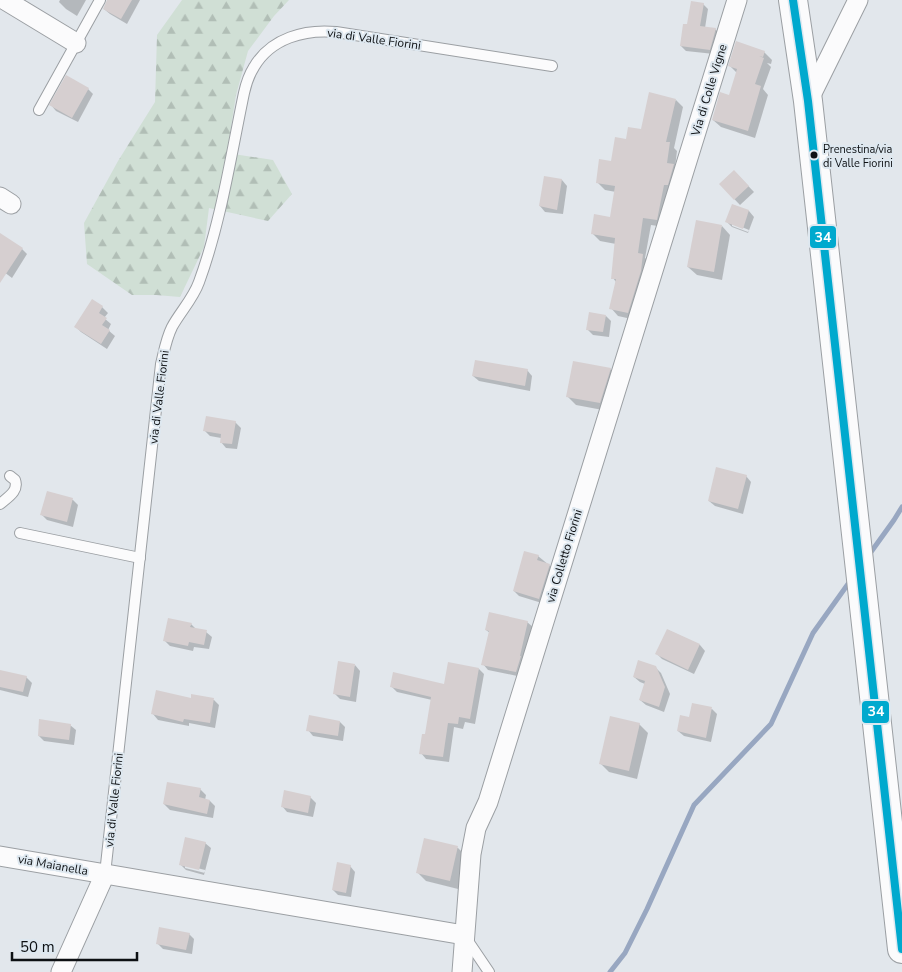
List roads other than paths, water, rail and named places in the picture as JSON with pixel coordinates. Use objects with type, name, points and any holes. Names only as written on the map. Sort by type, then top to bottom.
[{"type":"main road","points":[[793,0],[808,101],[902,949]]},
{"type":"street","points":[[5,0],[76,44]]},
{"type":"street","name":"Via di Colle Vigne","points":[[681,179],[737,0]]},
{"type":"street","points":[[808,101],[858,0]]},
{"type":"street","name":"via Colletto Fiorini","points":[[462,972],[470,854],[476,828],[488,802],[681,179]]},
{"type":"street","name":"via Maianella","points":[[0,856],[464,935]]},
{"type":"street","points":[[61,972],[105,874]]},
{"type":"lane","points":[[39,110],[100,0]]},
{"type":"lane","name":"via di Valle Fiorini","points":[[105,874],[164,351],[172,327],[199,284],[206,262],[219,213],[244,93],[248,77],[254,66],[267,51],[284,40],[306,33],[326,32],[552,66]]},
{"type":"lane","points":[[0,504],[17,487],[15,480],[10,476]]},
{"type":"lane","points":[[20,533],[140,558]]},
{"type":"lane","points":[[464,935],[489,972]]},
{"type":"waterway","points":[[871,552],[902,507]]},
{"type":"waterway","points":[[610,972],[625,953],[694,805],[771,724],[813,633],[848,584]]},
{"type":"place","name":"Prenestina/via di Valle Fiorini","points":[[814,155]]}]
